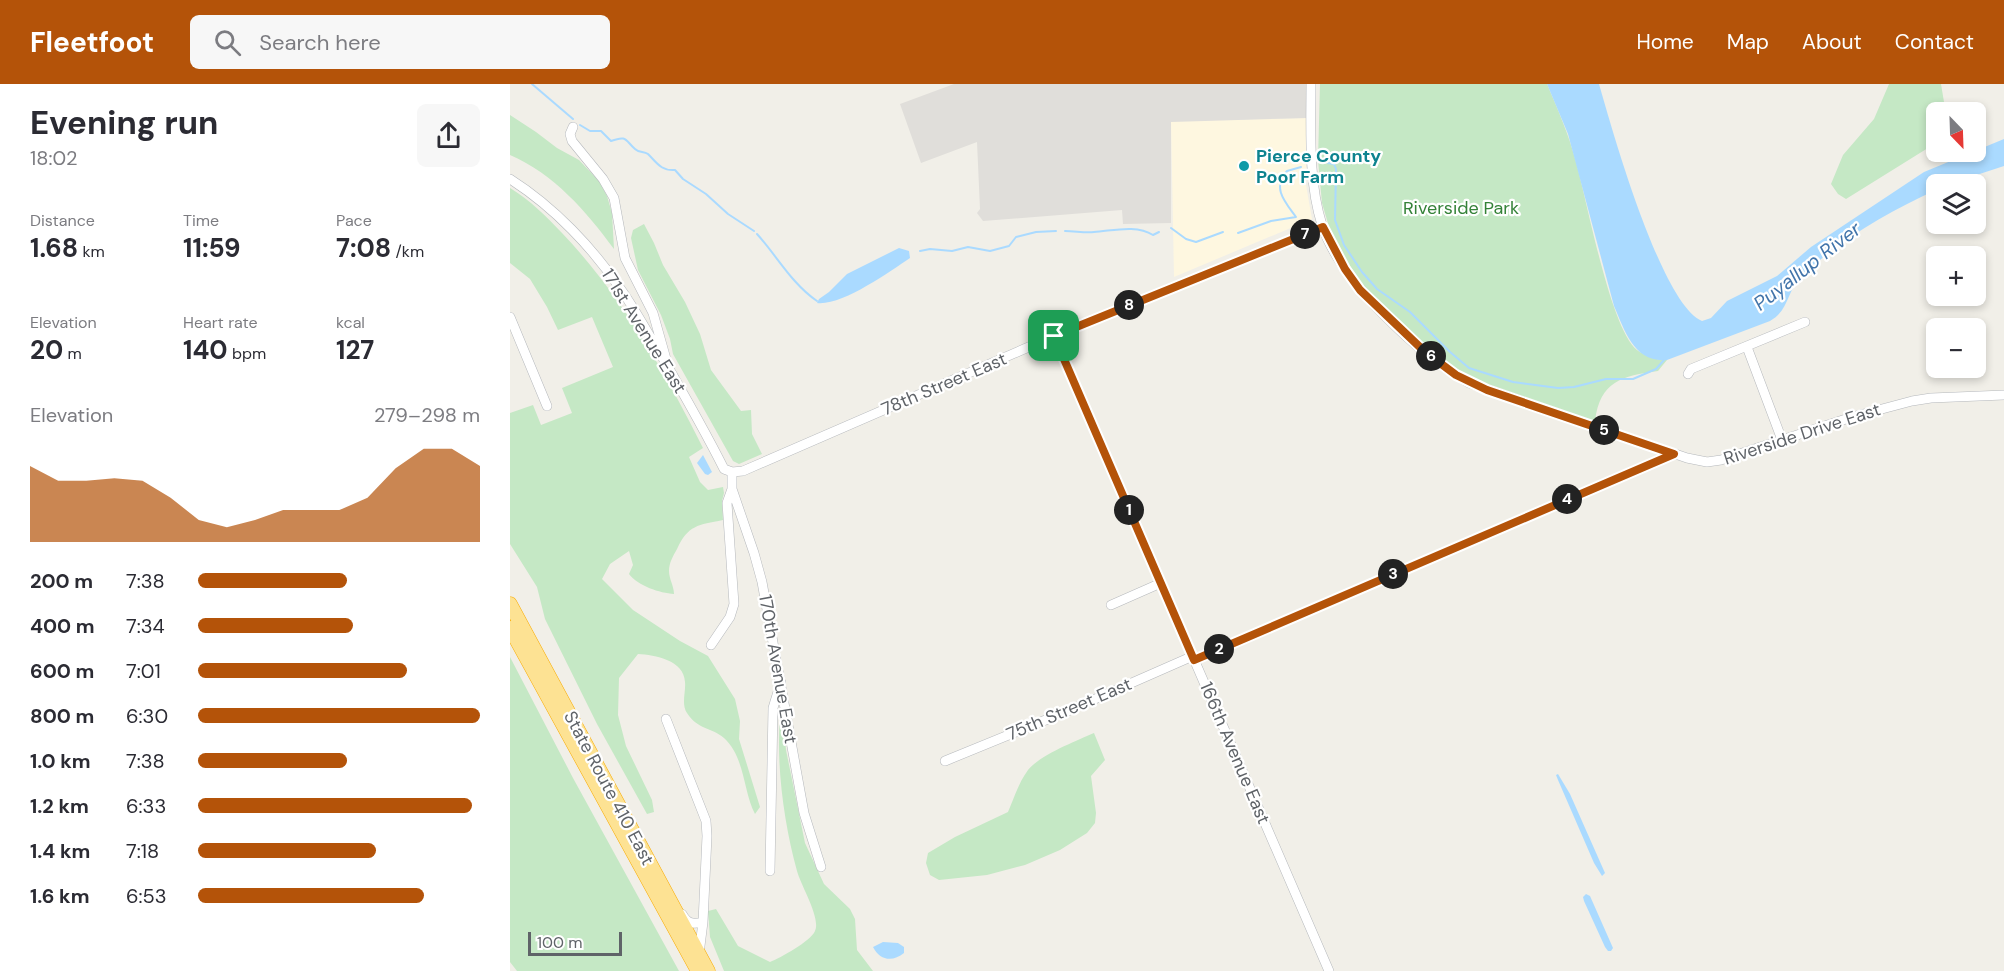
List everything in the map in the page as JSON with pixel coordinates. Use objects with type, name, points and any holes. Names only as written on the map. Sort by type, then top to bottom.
[{"type":"highway","name":"State Route 410 East","points":[[510,604],[708,971]]},
{"type":"highway","name":"State Route 410 East","points":[[510,628],[698,971]]},
{"type":"street","name":"Riverside Drive East","points":[[1311,84],[1317,204],[1323,227],[1345,269],[1360,290],[1424,351],[1456,375],[1487,390],[1674,454],[1714,462],[1852,417],[1912,401],[2004,395]]},
{"type":"street","points":[[573,127],[570,134],[572,141],[603,179],[614,198],[625,258],[660,331],[668,367]]},
{"type":"street","name":"171st Avenue East","points":[[510,178],[545,204],[607,269],[668,367],[724,469],[732,472]]},
{"type":"street","name":"78th Street East","points":[[732,472],[743,471],[1054,336],[1323,227]]},
{"type":"street","points":[[510,317],[547,406]]},
{"type":"street","points":[[1688,374],[1691,369],[1805,322]]},
{"type":"street","name":"166th Avenue East","points":[[1054,336],[1329,971]]},
{"type":"street","points":[[1747,347],[1782,440]]},
{"type":"street","name":"75th Street East","points":[[945,761],[1674,454]]},
{"type":"street","name":"170th Avenue East","points":[[732,472],[732,489],[758,566],[804,813],[821,867]]},
{"type":"street","points":[[711,645],[730,617],[734,604],[727,503],[732,489]]},
{"type":"street","points":[[1111,605],[1161,583]]},
{"type":"street","points":[[770,870],[772,708],[781,682]]},
{"type":"street","points":[[666,719],[706,821],[703,922],[699,954]]},
{"type":"street","points":[[666,893],[675,902],[686,920],[692,923],[703,922]]},
{"type":"shaded area","points":[[954,84],[1306,84],[1307,118],[1171,122],[1171,223],[1123,224],[1122,210],[983,221],[977,213],[980,209],[977,142],[921,163],[900,104]]},
{"type":"shaded area","points":[[1307,118],[1306,185],[1312,219],[1174,277],[1171,121]]},
{"type":"green space","name":"Riverside Park","points":[[1320,84],[1547,84],[1573,152],[1600,262],[1618,317],[1627,337],[1637,350],[1660,360],[1667,360],[1658,371],[1634,375],[1615,383],[1602,397],[1595,421],[1487,385],[1446,365],[1363,286],[1341,252],[1329,227],[1322,203],[1318,160]]},
{"type":"green space","points":[[1889,84],[1941,84],[1944,102],[1926,102],[1926,149],[1846,199],[1838,194],[1831,184],[1843,155],[1874,119]]},
{"type":"green space","points":[[510,115],[557,148],[579,160],[599,181],[612,213],[614,249],[592,221],[555,183],[541,172],[510,155]]},
{"type":"green space","points":[[510,188],[538,209],[562,233],[623,308],[673,391],[703,448],[689,457],[700,482],[708,490],[723,487],[723,520],[695,527],[685,535],[673,557],[669,571],[674,594],[650,588],[633,578],[629,574],[633,565],[629,551],[610,564],[602,579],[633,610],[680,641],[708,656],[735,699],[740,721],[739,739],[760,807],[755,814],[740,764],[731,746],[719,734],[696,723],[687,713],[684,702],[685,682],[680,668],[660,657],[638,654],[619,678],[618,715],[626,746],[652,800],[654,812],[647,814],[597,724],[545,619],[537,587],[510,544],[510,413],[533,405],[541,425],[572,413],[562,388],[613,367],[592,317],[558,330],[530,279],[510,263]]},
{"type":"green space","points":[[644,224],[700,334],[711,370],[741,411],[751,410],[752,434],[762,454],[739,464],[733,461],[673,354],[661,315],[638,270],[631,238],[633,230]]},
{"type":"green space","points":[[510,657],[573,778],[679,971],[517,971],[510,962]]},
{"type":"green space","points":[[780,717],[783,720],[786,750],[805,843],[824,884],[850,909],[855,919],[857,950],[873,971],[724,971],[710,937],[708,911],[716,909],[738,946],[770,962],[802,944],[815,931],[815,918],[797,871],[788,834],[780,774]]},
{"type":"green space","points":[[1094,733],[1105,760],[1091,776],[1096,813],[1095,823],[1087,833],[1060,850],[1025,865],[987,875],[939,880],[930,875],[926,863],[928,853],[955,837],[1008,812],[1022,780],[1034,764],[1059,749]]},
{"type":"water","name":"Puyallup River","points":[[1547,84],[1599,84],[1626,174],[1655,250],[1670,283],[1686,308],[1702,321],[1711,318],[1727,301],[1777,276],[1811,247],[1924,172],[1948,162],[1986,162],[1986,146],[2004,139],[2004,166],[1980,174],[1926,174],[1926,195],[1882,217],[1831,251],[1796,282],[1781,312],[1776,317],[1667,360],[1656,360],[1646,356],[1632,344],[1614,306],[1568,134]]},
{"type":"water","points":[[899,248],[909,251],[910,258],[852,294],[827,303],[817,303],[847,274]]},
{"type":"water","points":[[703,455],[712,472],[708,475],[697,463]]},
{"type":"water","points":[[1558,774],[1570,794],[1605,873],[1602,876],[1594,863],[1558,780],[1556,775]]},
{"type":"water","points":[[1586,894],[1590,896],[1613,948],[1611,951],[1605,947],[1584,901],[1583,897]]},
{"type":"water","points":[[883,942],[898,943],[904,947],[904,953],[891,959],[879,955],[873,947]]},
{"type":"waterway","points":[[532,84],[573,119]]},
{"type":"waterway","points":[[580,125],[590,131],[601,131],[611,141],[625,139],[637,150],[648,154],[663,168],[675,170],[683,179],[706,194],[728,214],[754,231]]},
{"type":"waterway","points":[[1328,163],[1334,164],[1336,169],[1335,220],[1344,245],[1362,272],[1377,289],[1410,312],[1469,368],[1513,382],[1558,388],[1574,387],[1606,379],[1633,379],[1656,369],[1664,360]]},
{"type":"waterway","points":[[1238,233],[1271,221],[1296,217],[1282,195],[1280,183],[1287,171],[1301,167]]},
{"type":"waterway","points":[[1171,228],[1186,239],[1196,242],[1223,232]]},
{"type":"waterway","points":[[1065,231],[1132,229],[1153,235],[1159,232]]},
{"type":"waterway","points":[[920,251],[930,249],[952,251],[968,247],[990,251],[1009,246],[1016,237],[1036,232],[1056,231]]},
{"type":"waterway","points":[[757,234],[792,278],[817,301]]},
{"type":"place","name":"Pierce County Poor Farm","points":[[1244,166]]},
{"type":"route","points":[[1323,227],[1336,254],[1360,290],[1424,351],[1456,375],[1487,390],[1674,454],[1194,660],[1054,336],[1323,227]]}]
